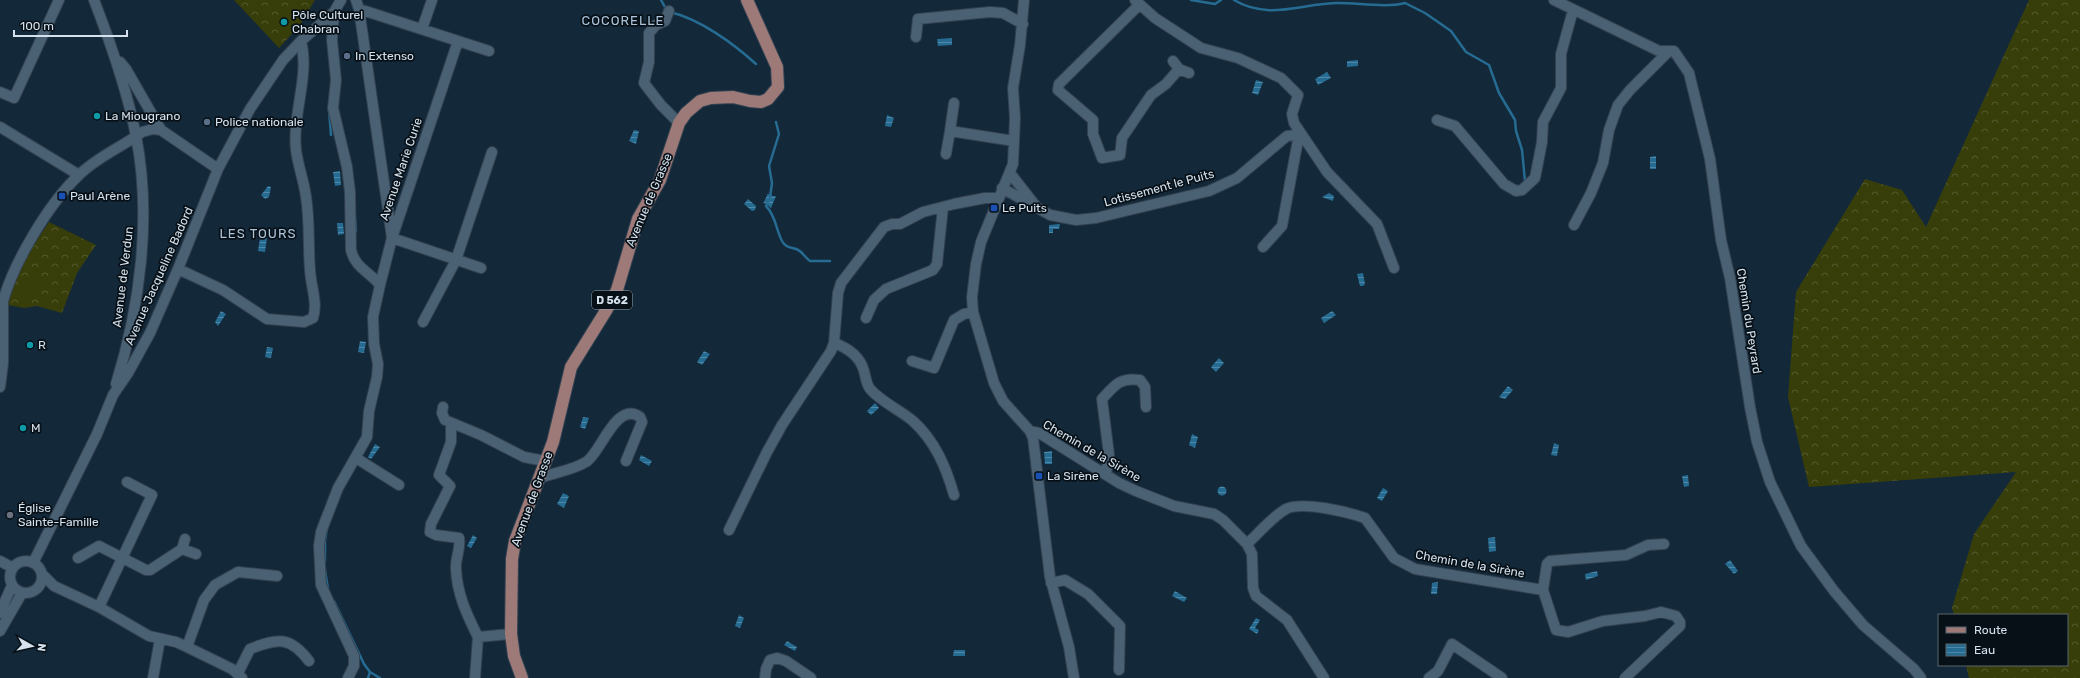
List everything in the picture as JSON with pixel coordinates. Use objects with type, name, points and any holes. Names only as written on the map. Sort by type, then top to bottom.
[{"type":"main road","name":"Avenue de Grasse","points":[[522,678],[514,656],[511,634],[512,559],[515,541],[553,442],[571,367],[608,309],[617,290],[638,219],[660,180],[679,123],[689,109],[700,101],[722,97],[761,102],[768,99],[778,87],[777,67],[747,0]]},
{"type":"street","points":[[0,92],[14,98],[59,0]]},
{"type":"street","name":"Avenue de Verdun","points":[[94,0],[116,58],[136,136],[142,192],[142,246],[127,343],[113,395]]},
{"type":"street","points":[[341,0],[331,14],[336,80],[333,108],[347,167],[350,192],[352,258],[357,265],[381,282]]},
{"type":"street","points":[[422,29],[432,0]]},
{"type":"street","points":[[1024,0],[1023,24],[1013,88],[1014,141],[1010,172],[997,198],[981,242],[973,282],[973,312],[987,364],[994,383],[1003,401],[1030,432],[1033,438],[1051,583],[1069,647],[1074,678]]},
{"type":"street","name":"Chemin du Peyrard","points":[[1554,0],[1659,50],[1668,52],[1674,51],[1689,73],[1710,159],[1721,240],[1730,278],[1750,407],[1757,442],[1770,482],[1801,546],[1834,591],[1862,625],[1914,669],[1921,678]]},
{"type":"street","points":[[1180,68],[1166,84],[1151,95],[1122,138],[1120,155],[1102,158],[1093,134],[1093,120],[1058,90],[1059,84],[1137,2],[1201,48],[1238,58],[1280,78],[1298,94],[1292,114],[1294,123],[1327,172],[1376,224],[1394,268]]},
{"type":"street","points":[[348,678],[354,666],[354,656],[321,585],[319,567],[321,532],[338,488],[367,436],[369,411],[377,377],[378,364],[374,344],[374,317],[392,238],[357,4],[422,29],[489,51]]},
{"type":"street","points":[[1437,120],[1455,126],[1504,184],[1516,191],[1522,190],[1534,178],[1542,142],[1543,122],[1560,88],[1561,54],[1574,10]]},
{"type":"street","points":[[916,37],[918,19],[990,12],[1003,13],[1023,24]]},
{"type":"street","points":[[668,13],[665,21],[656,24],[649,33],[649,62],[644,83],[660,105],[679,123]]},
{"type":"street","name":"Avenue Jacqueline Badord","points":[[33,563],[97,434],[113,395],[150,333],[178,269],[218,169],[250,109],[270,77],[301,41],[331,14]]},
{"type":"street","points":[[178,269],[223,290],[267,319],[304,322],[313,318],[316,310],[310,270],[310,236],[306,197],[296,149],[297,115],[304,55],[301,41]]},
{"type":"street","name":"Avenue Marie Curie","points":[[458,41],[392,238],[481,268]]},
{"type":"street","points":[[1574,225],[1591,193],[1603,163],[1609,130],[1618,105],[1626,93],[1668,52]]},
{"type":"street","points":[[116,58],[126,69],[161,130],[218,169]]},
{"type":"street","points":[[946,154],[954,103]]},
{"type":"street","points":[[0,128],[79,175]]},
{"type":"street","points":[[0,387],[3,363],[2,300],[27,247],[57,202],[79,175],[106,154],[136,136],[147,130],[161,130]]},
{"type":"street","points":[[950,131],[1014,141]]},
{"type":"street","name":"Lotissement le Puits","points":[[1002,188],[1050,215],[1076,220],[1096,218],[1209,191],[1237,178],[1287,136],[1295,135],[1298,140],[1282,226],[1263,247]]},
{"type":"street","points":[[423,322],[456,260],[492,152]]},
{"type":"street","name":"Lotissement le Puits","points":[[1010,172],[1037,208]]},
{"type":"street","points":[[729,530],[767,452],[807,385],[832,351],[834,343],[838,288],[846,275],[881,230],[892,224],[906,222],[923,212],[985,198],[997,198]]},
{"type":"street","points":[[866,318],[874,300],[886,290],[933,270],[936,264],[944,207]]},
{"type":"street","points":[[912,361],[934,368],[954,320],[964,314],[973,312]]},
{"type":"street","points":[[834,343],[845,347],[861,362],[867,383],[875,394],[913,421],[926,436],[946,468],[954,495]]},
{"type":"street","points":[[1106,474],[1109,455],[1102,399],[1121,380],[1130,378],[1140,380],[1145,387],[1146,406]]},
{"type":"street","points":[[443,407],[442,414],[445,420],[481,435],[524,457],[545,461]]},
{"type":"street","points":[[539,478],[588,461],[613,424],[629,414],[636,413],[640,416],[642,422],[626,461]]},
{"type":"street","points":[[451,423],[451,442],[439,475],[450,486],[431,524],[430,532],[436,535],[459,538],[456,568],[458,589],[466,614],[478,637],[475,678]]},
{"type":"street","name":"Chemin de la Sirène","points":[[1030,432],[1039,433],[1119,483],[1150,497],[1174,506],[1214,514],[1223,520],[1247,544],[1286,510],[1296,506],[1314,507],[1365,518],[1394,558],[1415,569],[1543,590]]},
{"type":"street","points":[[356,458],[399,485]]},
{"type":"street","points":[[99,607],[152,495],[128,482]]},
{"type":"street","points":[[78,558],[99,546],[146,570],[150,570],[182,550],[185,539]]},
{"type":"street","points":[[1247,544],[1252,554],[1254,588],[1256,596],[1288,620],[1324,678]]},
{"type":"street","points":[[1625,678],[1680,626],[1680,622],[1676,616],[1661,612],[1645,616],[1603,621],[1568,632],[1556,630],[1543,590],[1546,564],[1550,561],[1626,555],[1648,545],[1664,544]]},
{"type":"street","points":[[182,550],[196,554]]},
{"type":"street","points":[[0,562],[13,568]]},
{"type":"street","points":[[0,613],[12,585],[10,576],[13,568],[20,562],[33,563],[37,565],[42,574],[54,586],[99,607],[149,636],[176,642],[240,676],[250,649],[268,643],[288,642],[298,647],[309,661]]},
{"type":"street","points":[[187,647],[204,600],[215,585],[238,572],[277,576]]},
{"type":"street","points":[[39,587],[42,574]]},
{"type":"street","points":[[1051,583],[1065,580],[1077,586],[1120,626],[1119,670]]},
{"type":"street","points":[[12,585],[22,593],[33,592],[39,587],[54,586]]},
{"type":"street","points":[[0,630],[22,593]]},
{"type":"street","points":[[478,637],[511,634]]},
{"type":"street","points":[[153,678],[160,639]]},
{"type":"street","points":[[1429,678],[1438,671],[1452,644],[1502,678]]},
{"type":"street","points":[[765,678],[766,668],[770,660],[777,658],[786,661],[811,678]]},
{"type":"green space","name":"Pôle Culturel Chabran","points":[[234,0],[315,0],[300,25],[279,48]]},
{"type":"green space","points":[[2029,0],[2080,0],[2080,678],[1969,678],[1966,666],[2068,666],[2068,614],[1954,614],[1952,608],[1974,534],[2016,472],[1809,487],[1788,397],[1796,292],[1865,179],[1902,190],[1926,227]]},
{"type":"green space","points":[[49,222],[96,245],[77,273],[62,313],[37,306],[24,308],[8,305],[10,294],[19,272]]},
{"type":"green space","points":[[31,272],[43,278],[33,300],[20,295]]},
{"type":"water","points":[[952,38],[952,45],[938,46],[937,39]]},
{"type":"water","points":[[1358,60],[1358,66],[1347,67],[1347,61]]},
{"type":"water","points":[[1327,72],[1331,78],[1318,85],[1315,79]]},
{"type":"water","points":[[1256,80],[1263,82],[1258,95],[1252,93]]},
{"type":"water","points":[[887,115],[894,118],[891,127],[885,126]]},
{"type":"water","points":[[634,130],[639,131],[636,144],[629,141]]},
{"type":"water","points":[[1656,156],[1656,169],[1650,169],[1650,157]]},
{"type":"water","points":[[340,171],[341,185],[335,186],[333,172]]},
{"type":"water","points":[[268,186],[271,187],[269,197],[265,199],[261,195]]},
{"type":"water","points":[[769,191],[768,194],[776,196],[771,208],[765,203],[763,204]]},
{"type":"water","points":[[1329,193],[1334,196],[1333,201],[1322,197]]},
{"type":"water","points":[[748,199],[756,206],[755,210],[752,211],[744,204]]},
{"type":"water","points":[[337,223],[343,223],[344,234],[338,235]]},
{"type":"water","points":[[1060,224],[1059,229],[1053,229],[1053,233],[1049,233],[1049,225]]},
{"type":"water","points":[[260,238],[267,238],[265,252],[258,251]]},
{"type":"water","points":[[1363,273],[1365,284],[1360,286],[1357,274]]},
{"type":"water","points":[[221,311],[226,314],[218,326],[215,322]]},
{"type":"water","points":[[1332,311],[1336,315],[1324,323],[1321,318]]},
{"type":"water","points":[[360,341],[366,342],[364,353],[358,352]]},
{"type":"water","points":[[267,347],[273,348],[271,358],[265,357]]},
{"type":"water","points":[[704,351],[710,354],[702,365],[697,362]]},
{"type":"water","points":[[1219,358],[1224,363],[1216,372],[1211,367]]},
{"type":"water","points":[[1508,386],[1513,390],[1505,399],[1499,397]]},
{"type":"water","points":[[875,403],[879,408],[871,415],[867,411]]},
{"type":"water","points":[[583,417],[589,418],[585,429],[580,427]]},
{"type":"water","points":[[1192,434],[1198,437],[1195,448],[1189,445]]},
{"type":"water","points":[[1554,443],[1559,445],[1557,456],[1551,455]]},
{"type":"water","points":[[375,444],[380,447],[371,459],[368,457]]},
{"type":"water","points":[[1052,451],[1052,464],[1045,464],[1044,452]]},
{"type":"water","points":[[641,455],[652,461],[649,466],[639,460]]},
{"type":"water","points":[[1688,475],[1689,486],[1684,487],[1682,476]]},
{"type":"water","points":[[1220,487],[1224,487],[1226,491],[1224,495],[1220,495],[1218,493],[1218,489]]},
{"type":"water","points":[[1383,488],[1388,491],[1382,501],[1377,498]]},
{"type":"water","points":[[563,493],[569,496],[564,508],[557,504]]},
{"type":"water","points":[[473,535],[477,538],[471,548],[467,546]]},
{"type":"water","points":[[1495,537],[1496,551],[1489,552],[1488,538]]},
{"type":"water","points":[[1730,560],[1738,571],[1734,574],[1725,564]]},
{"type":"water","points":[[1597,571],[1598,576],[1586,580],[1585,574]]},
{"type":"water","points":[[1438,582],[1437,594],[1431,594],[1432,583]]},
{"type":"water","points":[[1175,591],[1187,598],[1184,602],[1172,596]]},
{"type":"water","points":[[739,615],[744,618],[740,628],[735,626]]},
{"type":"water","points":[[1256,618],[1260,620],[1255,628],[1259,630],[1257,634],[1249,629]]},
{"type":"water","points":[[787,641],[797,647],[795,651],[784,645]]},
{"type":"water","points":[[954,650],[965,650],[965,656],[953,656]]},
{"type":"waterway","points":[[661,0],[666,9]]},
{"type":"waterway","points":[[1191,0],[1215,4],[1221,0]]},
{"type":"waterway","points":[[1234,0],[1247,6],[1273,10],[1338,3],[1381,5],[1405,3],[1425,13],[1451,31],[1466,52],[1489,65],[1499,93],[1515,120],[1516,131],[1522,150],[1525,181]]},
{"type":"waterway","points":[[670,12],[681,15],[705,26],[738,48],[756,64]]},
{"type":"waterway","points":[[329,111],[331,135]]},
{"type":"waterway","points":[[770,198],[772,183],[769,166],[779,134],[776,122]]},
{"type":"waterway","points":[[768,202],[766,206],[772,214],[780,237],[786,246],[799,250],[810,261],[830,261]]},
{"type":"waterway","points":[[355,218],[356,231]]},
{"type":"waterway","points":[[325,561],[325,540],[327,529]]},
{"type":"waterway","points":[[325,570],[328,589]]},
{"type":"waterway","points":[[334,601],[364,664],[370,672],[380,678]]},
{"type":"waterway","points":[[368,678],[370,672]]},
{"type":"place","name":"Pôle Culturel Chabran","points":[[284,22]]},
{"type":"place","name":"In Extenso","points":[[347,56]]},
{"type":"place","name":"La Miougrano","points":[[97,116]]},
{"type":"place","name":"Police nationale","points":[[207,122]]},
{"type":"place","name":"Paul Arène","points":[[62,196]]},
{"type":"place","name":"Le Puits","points":[[994,208]]},
{"type":"place","name":"R","points":[[30,345]]},
{"type":"place","name":"M","points":[[23,428]]},
{"type":"place","name":"La Sirène","points":[[1039,476]]},
{"type":"place","name":"Église Sainte-Famille","points":[[10,515]]},
{"type":"district","name":"COCORELLE","points":[[623,20]]},
{"type":"district","name":"LES TOURS","points":[[258,233]]}]
